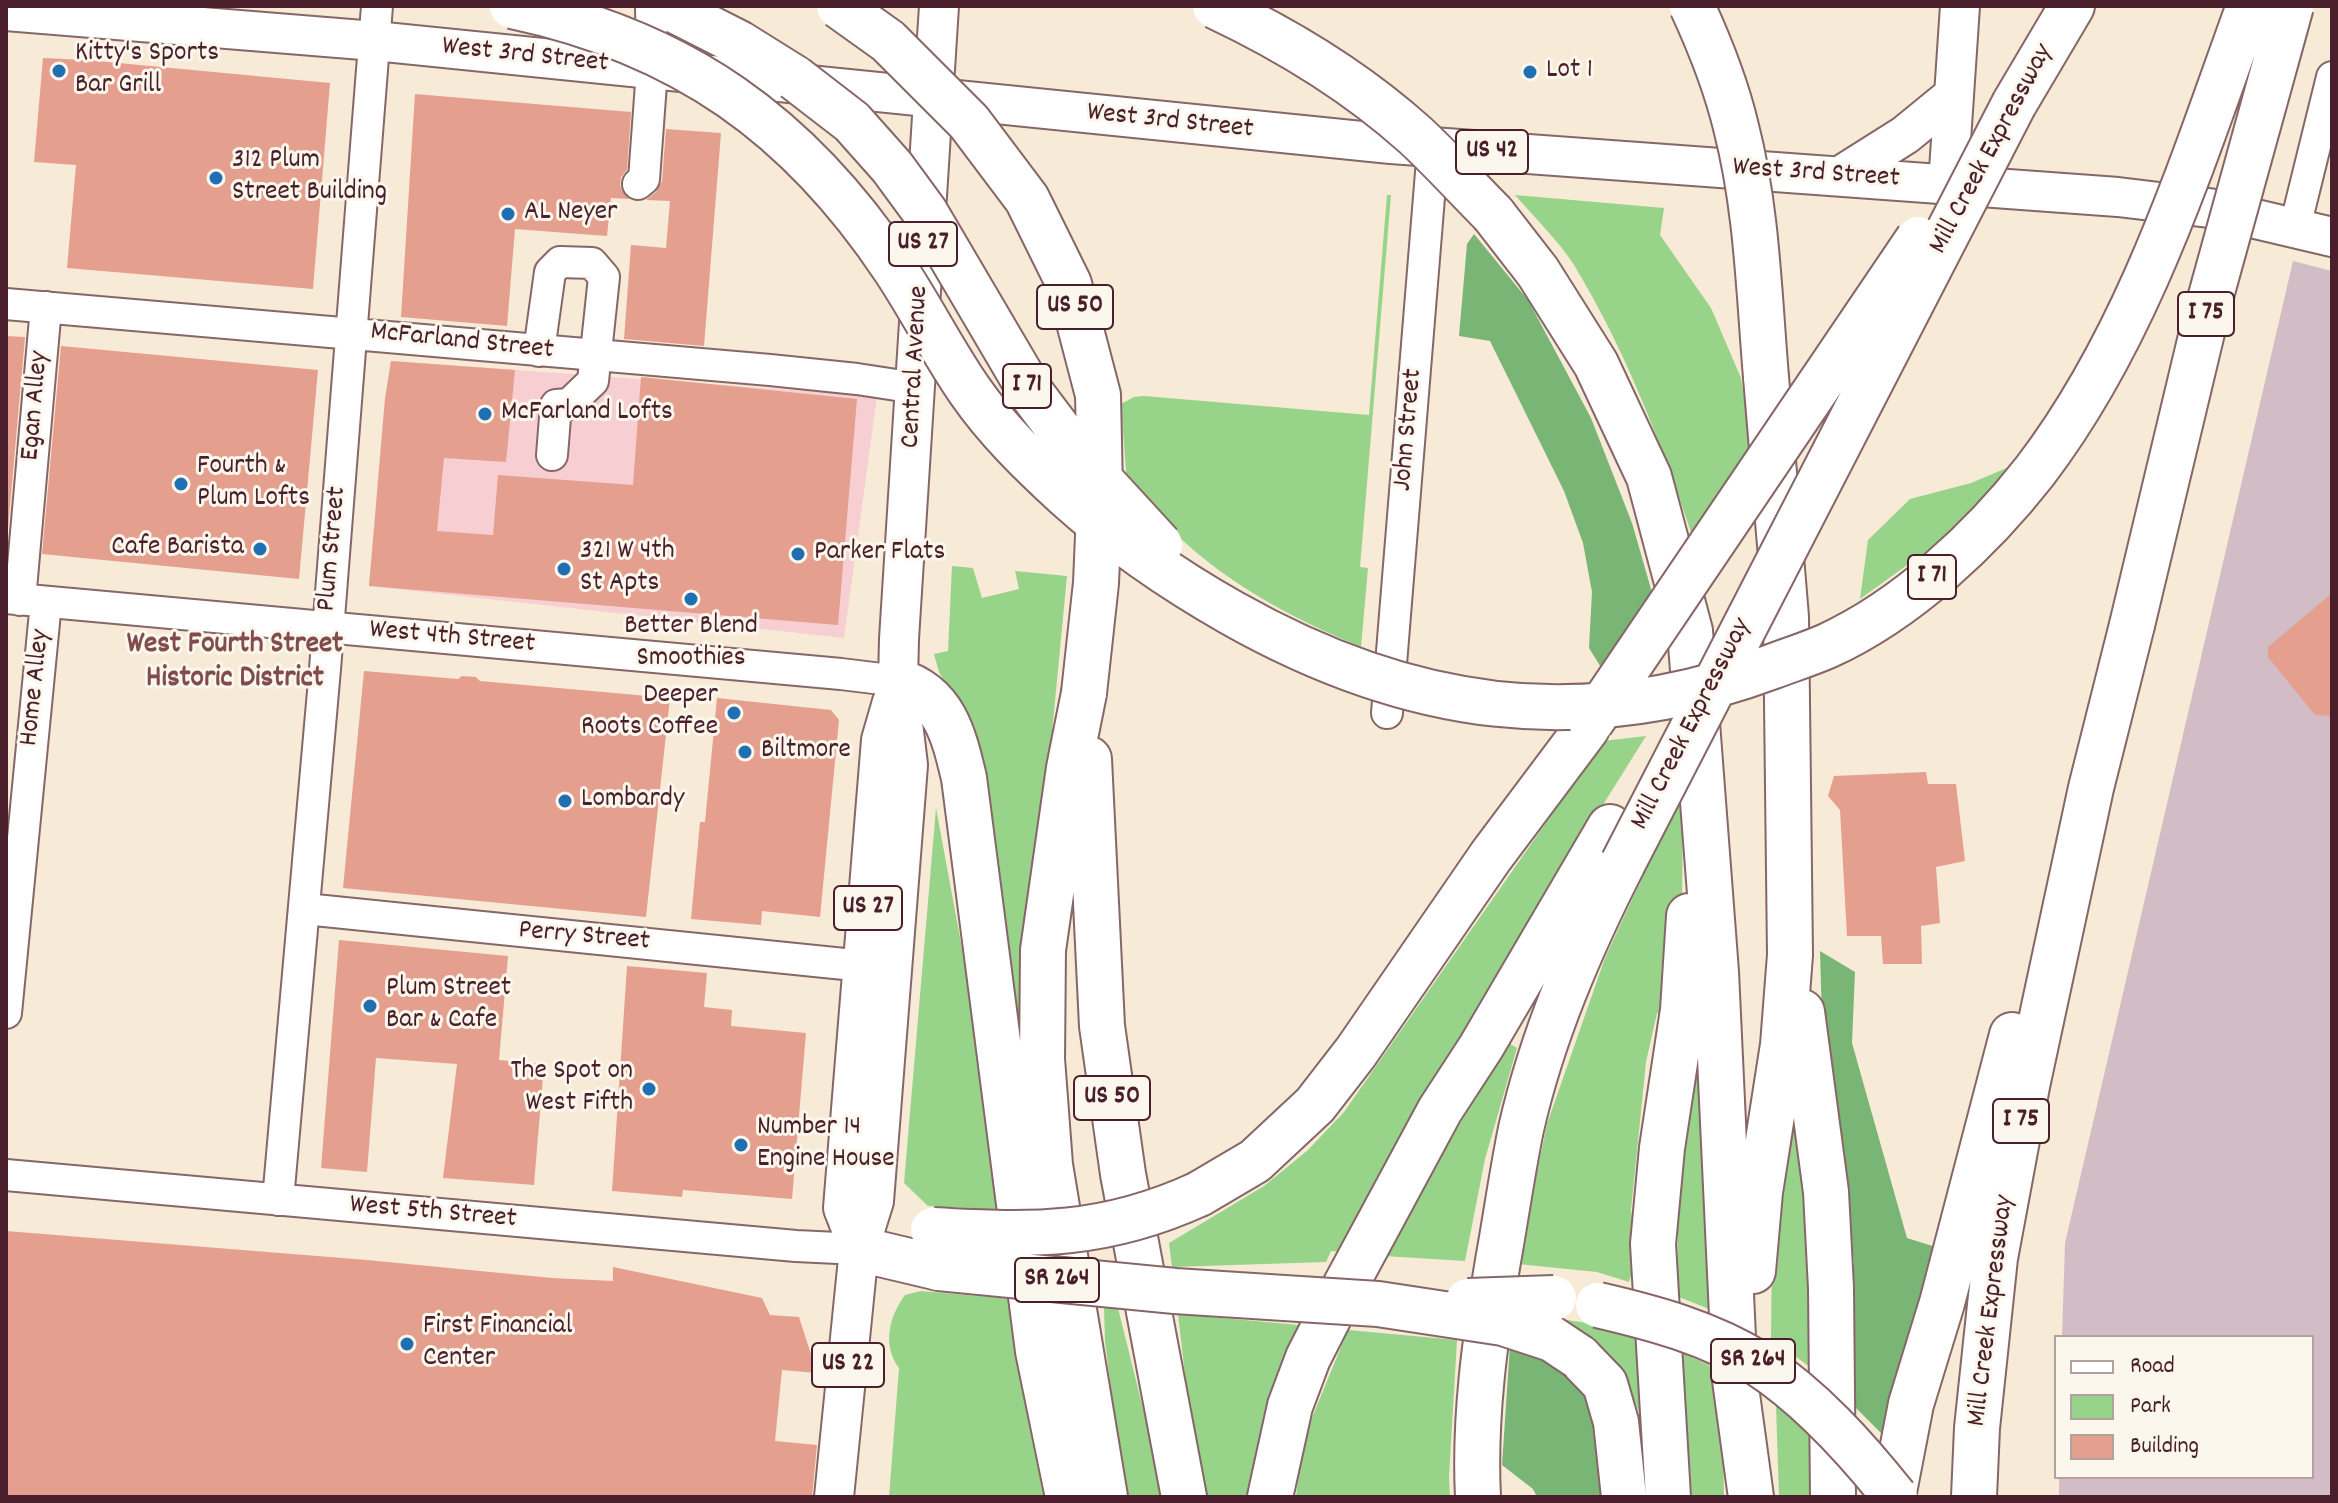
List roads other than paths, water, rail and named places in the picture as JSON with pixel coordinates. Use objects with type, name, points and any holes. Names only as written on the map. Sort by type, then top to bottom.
[{"type":"highway","points":[[512,6],[598,30],[646,48],[736,99],[784,136],[869,231],[896,269],[969,389],[995,423],[1036,466],[1116,539],[1163,572],[1255,626],[1308,652]]},
{"type":"highway","name":"I 71","points":[[666,6],[739,43],[795,78],[852,122],[892,167],[925,212],[1032,394],[1081,459],[1152,537],[1223,598],[1308,652],[1394,684],[1461,700],[1537,707],[1629,704],[1690,693],[1756,673],[1827,646],[1881,614],[1952,560],[2007,505],[2058,438],[2092,383],[2169,224],[2249,6]]},
{"type":"highway","name":"US 50","points":[[839,6],[888,41],[969,122],[1027,199],[1069,284],[1098,395],[1100,489],[1097,567],[1084,693],[1102,1026],[1123,1174],[1184,1497]]},
{"type":"highway","points":[[1215,6],[1302,53],[1354,88],[1414,134],[1493,214],[1569,318],[1596,364],[1649,477],[1690,631],[1716,972],[1735,1380],[1753,1497]]},
{"type":"highway","points":[[1692,6],[1721,75],[1746,174],[1786,617],[1790,955],[1783,1045],[1760,1192],[1753,1272],[1747,1381],[1753,1497]]},
{"type":"highway","name":"Mill Creek Expressway","points":[[1478,1497],[1479,1404],[1487,1330],[1521,1129],[1551,1025],[1593,921],[1616,845],[1738,638],[2014,104],[2072,6]]},
{"type":"highway","name":"Mill Creek Expressway","points":[[1974,1497],[1977,1428],[1995,1258],[2027,1086],[2091,788],[2209,303],[2291,6]]},
{"type":"highway","points":[[859,1249],[902,1231],[936,1249],[1089,1230],[1145,1216],[1199,1194],[1255,1161],[1301,1121],[1356,1052],[1491,856],[1587,728],[1872,305],[2014,104]]},
{"type":"highway","points":[[898,681],[920,690],[933,700],[956,743],[964,778],[1038,1351],[1068,1497]]},
{"type":"highway","points":[[1084,693],[1069,768],[1043,950],[1042,1059],[1050,1165],[1105,1497]]},
{"type":"highway","points":[[1668,1497],[1653,1244],[1662,1148],[1683,1010],[1701,779]]},
{"type":"highway","points":[[1894,1497],[1911,1404],[1942,1303],[2002,1064],[2091,788]]},
{"type":"highway","points":[[1270,1497],[1290,1406],[1308,1358],[1343,1290],[1440,1110],[1616,845]]},
{"type":"highway","points":[[1790,955],[1804,1026],[1826,1192],[1831,1288],[1833,1497]]},
{"type":"highway","name":"SR 264","points":[[936,1249],[1175,1291],[1378,1304],[1554,1298],[1668,1322],[1757,1363],[1800,1394],[1875,1472],[1894,1497]]},
{"type":"highway","points":[[1378,1304],[1503,1323],[1552,1339],[1579,1357],[1605,1384],[1616,1422],[1624,1497]]},
{"type":"main road","name":"Central Avenue","points":[[834,1497],[859,1249],[874,1201],[908,765],[898,681],[939,6]]},
{"type":"main road","points":[[1948,185],[1960,10]]},
{"type":"main road","name":"West 3rd Street","points":[[6,11],[376,23],[652,70],[1433,148],[2118,197],[2209,208],[2332,237]]},
{"type":"main road","points":[[1840,176],[1905,135],[1954,95]]},
{"type":"main road","name":"Central Avenue","points":[[859,1249],[843,1208],[881,740],[898,681]]},
{"type":"street","points":[[638,184],[644,179],[652,70],[651,6]]},
{"type":"street","name":"Plum Street","points":[[278,1200],[305,909],[376,23]]},
{"type":"street","points":[[2295,227],[2332,77]]},
{"type":"street","name":"John Street","points":[[1387,713],[1433,148]]},
{"type":"street","points":[[539,351],[550,272],[560,262],[592,263],[604,277],[593,381],[569,404],[556,405],[552,455]]},
{"type":"street","name":"McFarland Street","points":[[6,304],[799,373],[916,388]]},
{"type":"street","name":"Egan Alley","points":[[24,600],[46,307]]},
{"type":"street","name":"West 4th Street","points":[[24,600],[898,681]]},
{"type":"street","name":"Home Alley","points":[[6,1013],[24,600]]},
{"type":"street","name":"Perry Street","points":[[305,909],[864,966]]},
{"type":"street","name":"West 5th Street","points":[[6,1175],[796,1246],[859,1249]]},
{"type":"place","name":"Kitty's Sports Bar Grill","points":[[59,71]]},
{"type":"place","name":"Lot 1","points":[[1530,72]]},
{"type":"place","name":"312 Plum Street Building","points":[[216,178]]},
{"type":"place","name":"AL Neyer","points":[[508,214]]},
{"type":"place","name":"McFarland Lofts","points":[[485,414]]},
{"type":"place","name":"Fourth & Plum Lofts","points":[[181,484]]},
{"type":"place","name":"Cafe Barista","points":[[260,549]]},
{"type":"place","name":"Parker Flats","points":[[798,554]]},
{"type":"place","name":"321 W 4th St Apts","points":[[564,569]]},
{"type":"place","name":"Better Blend Smoothies","points":[[691,599]]},
{"type":"place","name":"Deeper Roots Coffee","points":[[734,713]]},
{"type":"place","name":"Biltmore","points":[[745,752]]},
{"type":"place","name":"Lombardy","points":[[565,801]]},
{"type":"place","name":"Plum Street Bar & Cafe","points":[[370,1006]]},
{"type":"place","name":"The Spot on West Fifth","points":[[649,1089]]},
{"type":"place","name":"Number 14 Engine House","points":[[741,1145]]},
{"type":"place","name":"First Financial Center","points":[[407,1344]]},
{"type":"district","name":"West Fourth Street Historic District","points":[[235,664]]}]
